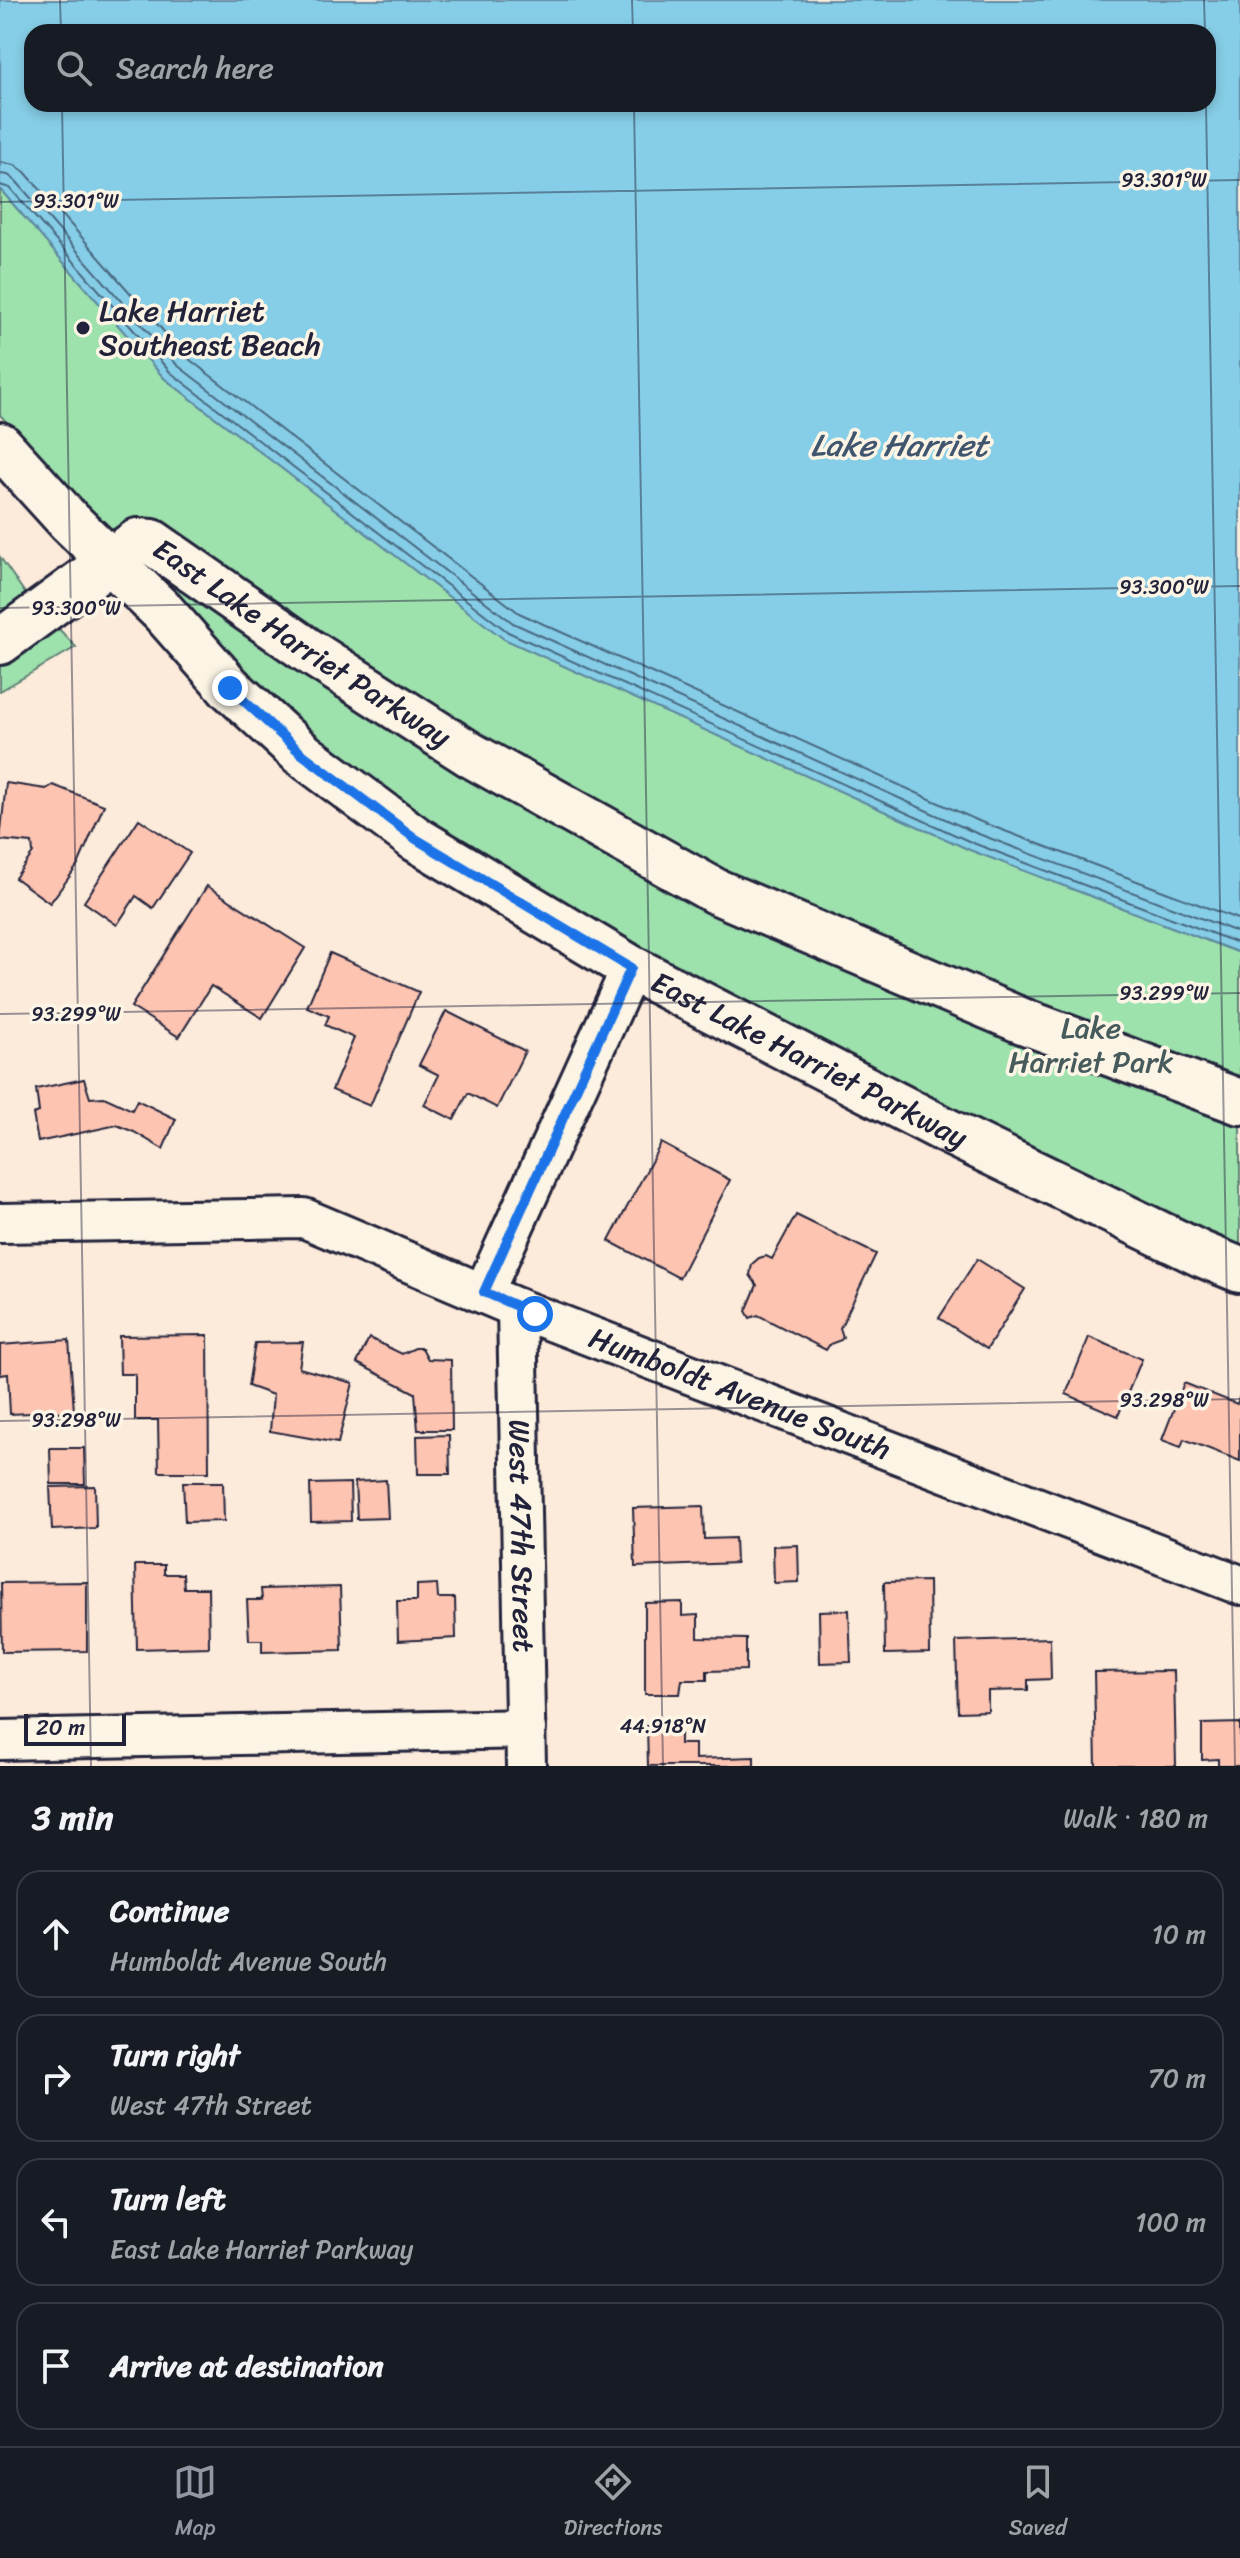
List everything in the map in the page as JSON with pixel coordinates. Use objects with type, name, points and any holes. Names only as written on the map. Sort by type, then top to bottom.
[{"type":"street","name":"East Lake Harriet Parkway","points":[[0,445],[110,563],[163,612],[230,688],[302,754],[416,839],[631,968],[949,1132],[1240,1270]]},
{"type":"street","name":"East Lake Harriet Parkway","points":[[110,563],[138,541],[152,542],[307,650],[471,755],[715,891],[1020,1020],[1240,1102]]},
{"type":"street","points":[[0,642],[110,563]]},
{"type":"street","name":"West 47th Street","points":[[526,1748],[500,1300],[631,968]]},
{"type":"street","name":"Humboldt Avenue South","points":[[0,1223],[304,1218],[500,1300],[1240,1585]]},
{"type":"street","points":[[0,1740],[526,1748]]},
{"type":"green space","name":"Lake Harriet Park","points":[[0,189],[164,378],[504,639],[970,850],[1240,953],[1240,1270],[949,1132],[443,832],[329,751],[254,685],[0,415]]},
{"type":"green space","points":[[0,557],[25,593],[76,647],[0,691]]},
{"type":"water","name":"Lake Harriet","points":[[0,0],[1240,0],[1240,953],[970,850],[504,639],[164,378],[0,189]]},
{"type":"building","points":[[6,783],[46,789],[53,785],[104,805],[78,865],[50,903],[15,878],[33,853],[32,843],[0,840]]},
{"type":"building","points":[[139,819],[190,853],[153,908],[136,896],[117,925],[84,902]]},
{"type":"building","points":[[207,886],[305,948],[262,1018],[211,986],[179,1037],[131,1007]]},
{"type":"building","points":[[330,953],[419,992],[370,1106],[332,1090],[354,1038],[325,1025],[329,1016],[307,1007]]},
{"type":"building","points":[[446,1011],[525,1051],[497,1108],[468,1093],[454,1120],[424,1105],[439,1075],[419,1065]]},
{"type":"building","points":[[84,1079],[90,1098],[104,1097],[132,1110],[137,1100],[176,1119],[163,1149],[117,1125],[38,1142],[33,1114],[39,1112],[36,1089]]},
{"type":"building","points":[[661,1143],[730,1180],[679,1278],[609,1241]]},
{"type":"building","points":[[796,1215],[876,1254],[840,1328],[843,1337],[826,1350],[758,1315],[750,1318],[746,1311],[757,1285],[750,1275],[752,1264],[766,1256],[772,1259]]},
{"type":"building","points":[[977,1259],[1025,1289],[987,1349],[939,1318]]},
{"type":"building","points":[[208,1335],[209,1472],[159,1472],[158,1420],[135,1420],[135,1374],[120,1374],[119,1336]]},
{"type":"building","points":[[1089,1337],[1142,1359],[1118,1416],[1066,1394]]},
{"type":"building","points":[[369,1338],[402,1354],[422,1348],[428,1359],[451,1360],[452,1430],[418,1430],[415,1393],[357,1363]]},
{"type":"building","points":[[69,1340],[74,1411],[10,1414],[8,1374],[0,1375],[0,1345]]},
{"type":"building","points":[[303,1342],[299,1368],[353,1383],[338,1443],[270,1431],[273,1395],[248,1386],[255,1343]]},
{"type":"building","points":[[1184,1383],[1237,1404],[1240,1395],[1240,1461],[1184,1439],[1181,1447],[1162,1440]]},
{"type":"building","points":[[449,1435],[450,1474],[418,1474],[417,1436]]},
{"type":"building","points":[[50,1448],[84,1448],[85,1484],[51,1484]]},
{"type":"building","points":[[386,1480],[388,1518],[357,1519],[355,1482]]},
{"type":"building","points":[[183,1482],[223,1482],[224,1521],[185,1522]]},
{"type":"building","points":[[350,1483],[351,1521],[311,1522],[310,1484]]},
{"type":"building","points":[[95,1486],[96,1528],[52,1530],[50,1487]]},
{"type":"building","points":[[703,1506],[704,1539],[735,1538],[736,1563],[635,1567],[633,1508]]},
{"type":"building","points":[[798,1545],[799,1582],[774,1583],[773,1546]]},
{"type":"building","points":[[135,1565],[164,1565],[164,1574],[183,1574],[184,1588],[208,1588],[209,1647],[137,1649]]},
{"type":"building","points":[[929,1581],[930,1653],[885,1654],[884,1582]]},
{"type":"building","points":[[87,1582],[87,1651],[2,1652],[1,1583]]},
{"type":"building","points":[[437,1584],[438,1598],[455,1598],[456,1638],[398,1641],[397,1601],[417,1601],[417,1585]]},
{"type":"building","points":[[340,1587],[342,1650],[262,1652],[262,1640],[249,1640],[247,1600],[262,1600],[261,1589]]},
{"type":"building","points":[[682,1602],[682,1616],[698,1615],[698,1638],[746,1639],[746,1670],[707,1671],[707,1680],[682,1680],[680,1694],[645,1694],[645,1603]]},
{"type":"building","points":[[849,1610],[851,1662],[820,1663],[819,1611]]},
{"type":"building","points":[[1050,1638],[1051,1679],[1028,1680],[1028,1690],[988,1691],[988,1711],[958,1712],[956,1641]]},
{"type":"building","points":[[1174,1671],[1176,1766],[1096,1766],[1094,1672]]},
{"type":"building","points":[[1240,1723],[1240,1766],[1218,1766],[1218,1759],[1202,1760],[1202,1724]]},
{"type":"building","points":[[680,1725],[680,1744],[695,1744],[695,1759],[754,1757],[754,1766],[648,1766],[647,1726]]},
{"type":"place","name":"Lake Harriet Southeast Beach","points":[[83,328]]},
{"type":"route","points":[[230,688],[302,754],[416,839],[631,968],[484,1292],[535,1314]]}]
